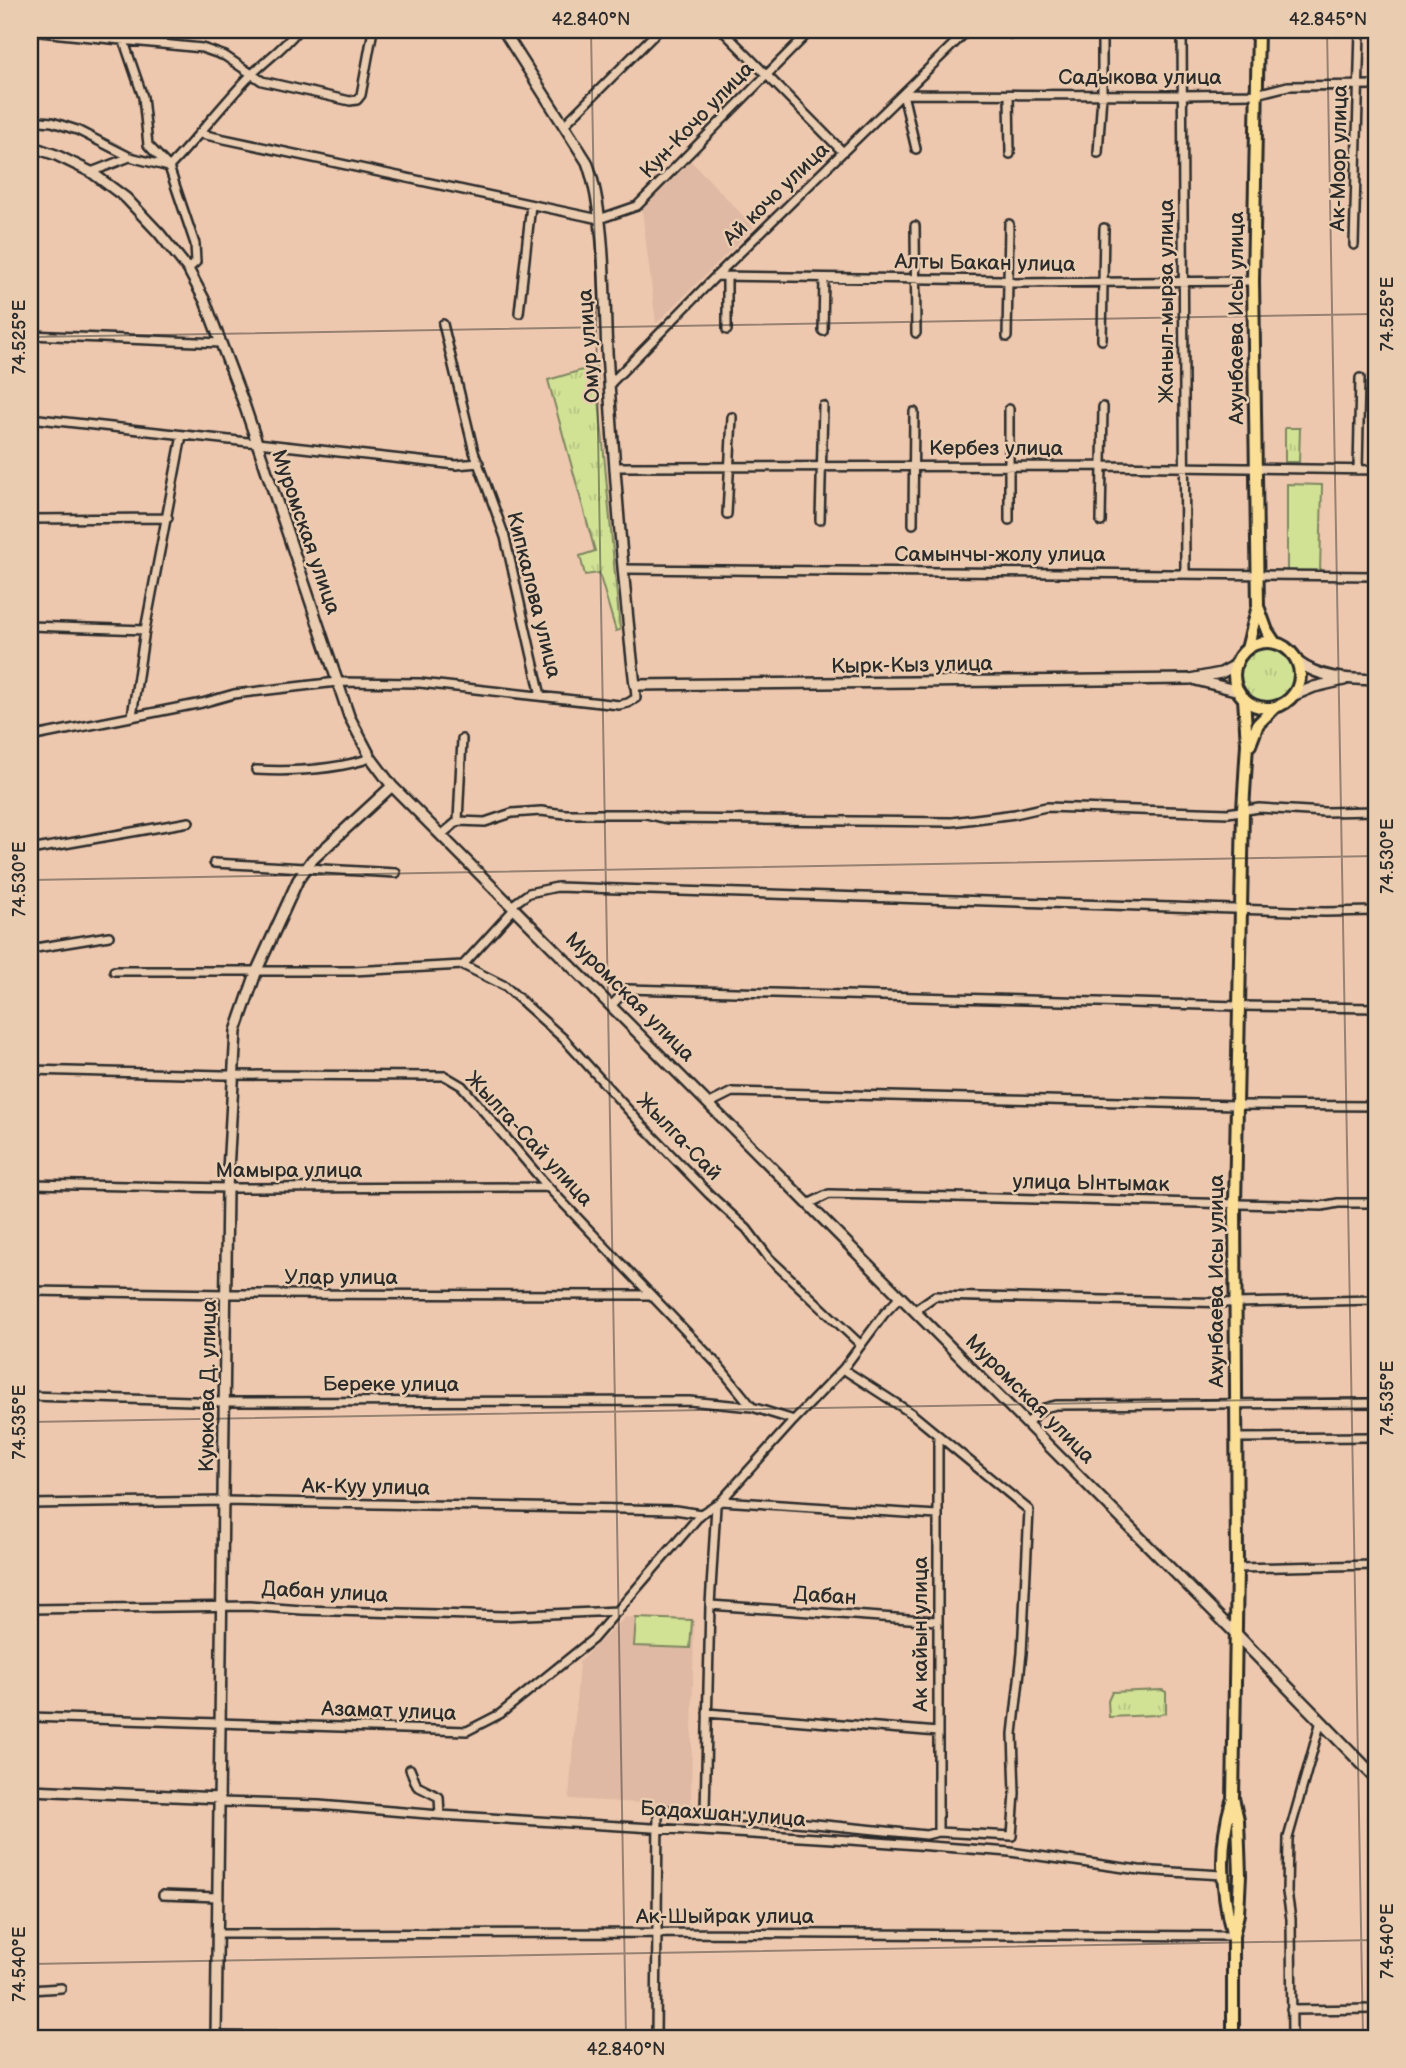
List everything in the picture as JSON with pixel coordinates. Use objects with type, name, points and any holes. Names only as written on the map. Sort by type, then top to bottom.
[{"type":"main road","name":"Ахунбаева Исы улица","points":[[1247,649],[1253,635],[1258,606],[1259,575],[1254,281],[1258,30]]},
{"type":"main road","name":"Ахунбаева Исы улица","points":[[1258,606],[1264,625],[1275,643]]},
{"type":"main road","points":[[1260,643],[1275,643],[1289,650],[1298,662],[1300,677],[1292,696],[1275,707],[1260,707],[1242,694],[1235,679],[1236,665],[1247,649],[1260,643]]},
{"type":"main road","name":"Ахунбаева Исы улица","points":[[1242,694],[1247,730],[1247,765]]},
{"type":"main road","name":"Ахунбаева Исы улица","points":[[1233,2038],[1233,1936],[1238,1914],[1240,1875],[1238,1820],[1233,1798],[1237,1568],[1234,1204],[1243,810],[1251,742],[1258,723],[1275,707]]},
{"type":"main road","name":"Муромская улица","points":[[1236,1634],[1376,1778]]},
{"type":"main road","name":"Ахунбаева Исы улица","points":[[1233,1798],[1227,1819],[1222,1875],[1227,1915],[1233,1936]]},
{"type":"street","points":[[120,30],[143,97],[148,145],[169,167],[195,244],[196,262],[188,269]]},
{"type":"street","points":[[169,167],[251,75],[282,49],[298,30]]},
{"type":"street","points":[[30,31],[202,48],[225,56],[251,75],[274,84],[350,101],[357,100],[362,94],[373,30]]},
{"type":"street","name":"Омур улица","points":[[503,30],[587,162],[592,177],[599,219],[615,467],[635,685]]},
{"type":"street","points":[[564,125],[659,30]]},
{"type":"street","points":[[722,30],[843,152]]},
{"type":"street","name":"Кун-Кочо улица","points":[[599,219],[637,206],[811,30]]},
{"type":"street","name":"Ай кочо улица","points":[[609,385],[716,276],[968,30]]},
{"type":"street","name":"Жаныл-мырза улица","points":[[1182,30],[1185,573]]},
{"type":"street","name":"Ак-Моор улица","points":[[1354,245],[1360,30]]},
{"type":"street","points":[[1098,153],[1102,42]]},
{"type":"street","name":"Садыкова улица","points":[[903,94],[1256,94],[1288,86],[1376,85]]},
{"type":"street","points":[[903,94],[916,149]]},
{"type":"street","points":[[1009,95],[1010,154]]},
{"type":"street","points":[[30,120],[52,122],[77,130],[131,157],[169,167]]},
{"type":"street","points":[[201,134],[599,219]]},
{"type":"street","name":"Муромская улица","points":[[30,146],[91,172],[126,198],[188,269],[205,300],[221,343],[349,716],[371,758],[392,786],[1236,1634]]},
{"type":"street","points":[[91,172],[131,157]]},
{"type":"street","points":[[519,313],[531,205]]},
{"type":"street","points":[[1007,337],[1009,225]]},
{"type":"street","points":[[915,226],[916,333]]},
{"type":"street","points":[[1102,340],[1104,228]]},
{"type":"street","name":"Алты Бакан улица","points":[[716,276],[1102,282],[1254,281]]},
{"type":"street","points":[[727,276],[727,330]]},
{"type":"street","points":[[823,331],[824,278]]},
{"type":"street","name":"Кипкалова улица","points":[[443,324],[465,420],[505,537],[541,696]]},
{"type":"street","points":[[30,335],[221,343]]},
{"type":"street","points":[[1359,470],[1360,378]]},
{"type":"street","points":[[820,520],[823,406]]},
{"type":"street","points":[[1101,522],[1102,407]]},
{"type":"street","points":[[1009,409],[1009,520]]},
{"type":"street","points":[[913,524],[915,412]]},
{"type":"street","points":[[727,514],[732,417]]},
{"type":"street","points":[[30,418],[456,465],[479,463]]},
{"type":"street","points":[[132,716],[145,630],[182,435]]},
{"type":"street","name":"Кербез улица","points":[[615,467],[914,465],[1376,470]]},
{"type":"street","points":[[30,519],[168,518]]},
{"type":"street","name":"Самынчы-жолу улица","points":[[624,569],[1376,576]]},
{"type":"street","points":[[30,626],[145,630]]},
{"type":"street","points":[[1298,662],[1315,672],[1349,679],[1376,680]]},
{"type":"street","name":"Кырк-Кыз улица","points":[[635,685],[1190,679],[1221,673],[1236,665]]},
{"type":"street","name":"Кырк-Кыз улица","points":[[1190,679],[1242,694]]},
{"type":"street","points":[[1292,696],[1314,687],[1349,679]]},
{"type":"street","points":[[30,737],[202,704],[234,694],[337,682],[420,683],[618,705],[628,704],[636,698],[635,685]]},
{"type":"street","points":[[458,821],[462,739]]},
{"type":"street","points":[[256,770],[313,770],[346,766],[371,758]]},
{"type":"street","name":"Куюкова Д. улица","points":[[216,2037],[227,1188],[236,1031],[257,970],[298,880],[307,867],[392,786]]},
{"type":"street","points":[[442,835],[458,821],[485,822],[512,813],[541,811],[565,814],[646,814],[667,819],[952,822],[1046,807],[1228,813],[1259,808],[1325,812],[1376,811]]},
{"type":"street","points":[[30,850],[189,822]]},
{"type":"street","points":[[214,863],[396,873]]},
{"type":"street","points":[[114,971],[353,971],[463,965],[529,893],[557,887],[1325,912],[1376,911]]},
{"type":"street","points":[[30,949],[109,936]]},
{"type":"street","name":"Жылга-Сай","points":[[463,965],[505,986],[555,1030],[641,1124],[747,1229],[769,1258],[861,1345]]},
{"type":"street","points":[[612,1005],[627,989],[1376,1008]]},
{"type":"street","name":"Жылга-Сай улица","points":[[30,1070],[445,1076],[462,1086],[548,1187],[718,1365],[752,1407]]},
{"type":"street","points":[[708,1104],[732,1092],[1376,1106]]},
{"type":"street","name":"Мамыра улица","points":[[30,1184],[227,1188],[548,1187]]},
{"type":"street","name":"улица Ынтымак","points":[[808,1204],[829,1194],[1322,1206],[1338,1203],[1376,1203]]},
{"type":"street","name":"Улар улица","points":[[30,1291],[651,1295]]},
{"type":"street","points":[[701,1514],[718,1504],[844,1369],[884,1314],[901,1296]]},
{"type":"street","points":[[915,1310],[935,1296],[1235,1303],[1376,1300]]},
{"type":"street","points":[[656,2038],[658,1810],[705,1811],[717,1818],[926,1835],[938,1832],[1012,1836],[1016,1793],[1013,1734],[1022,1653],[1028,1510],[911,1413],[844,1369]]},
{"type":"street","name":"Береке улица","points":[[30,1396],[224,1402],[689,1401],[752,1407]]},
{"type":"street","points":[[1027,1423],[1044,1408],[1056,1405],[1376,1403]]},
{"type":"street","points":[[752,1407],[794,1420]]},
{"type":"street","name":"Ак кайын улица","points":[[938,1436],[938,1832]]},
{"type":"street","points":[[1236,1438],[1376,1437]]},
{"type":"street","name":"Ак-Куу улица","points":[[30,1504],[224,1501],[675,1510],[701,1514]]},
{"type":"street","points":[[718,1504],[937,1515]]},
{"type":"street","points":[[705,1811],[710,1605],[718,1504]]},
{"type":"street","name":"Азамат улица","points":[[30,1717],[467,1731],[500,1714],[593,1639],[701,1514]]},
{"type":"street","points":[[1237,1568],[1376,1565]]},
{"type":"street","name":"Дабан","points":[[710,1605],[937,1621]]},
{"type":"street","name":"Дабан улица","points":[[30,1609],[223,1607],[503,1616],[618,1611]]},
{"type":"street","points":[[707,1713],[938,1732]]},
{"type":"street","points":[[1292,2038],[1292,1919],[1287,1892],[1288,1838],[1321,1721]]},
{"type":"street","points":[[411,1769],[416,1786],[439,1797],[441,1812]]},
{"type":"street","points":[[30,1790],[220,1800]]},
{"type":"street","name":"Бадахшан улица","points":[[220,1800],[441,1812],[1010,1852],[1139,1870],[1222,1875]]},
{"type":"street","points":[[163,1895],[218,1897]]},
{"type":"street","name":"Ак-Шыйрак улица","points":[[218,1934],[1233,1936]]},
{"type":"street","points":[[30,1990],[61,1988]]},
{"type":"street","points":[[1291,2010],[1376,2009]]},
{"type":"street","points":[[216,2037],[414,2038]]},
{"type":"shaded area","points":[[691,161],[754,227],[656,324],[642,210]]},
{"type":"shaded area","points":[[625,1617],[694,1620],[691,1806],[569,1799],[579,1662]]},
{"type":"green space","points":[[596,366],[620,630],[616,631],[599,573],[585,575],[580,556],[595,551],[548,380]]},
{"type":"green space","points":[[1285,428],[1300,428],[1299,462],[1285,462]]},
{"type":"green space","points":[[1287,484],[1322,485],[1320,573],[1287,574]]},
{"type":"green space","points":[[1267,649],[1286,656],[1293,675],[1286,694],[1267,701],[1248,694],[1241,675],[1248,656]]},
{"type":"green space","points":[[636,1618],[692,1620],[690,1648],[634,1646]]},
{"type":"green space","points":[[1112,1692],[1166,1692],[1166,1713],[1109,1717],[1108,1701]]}]
